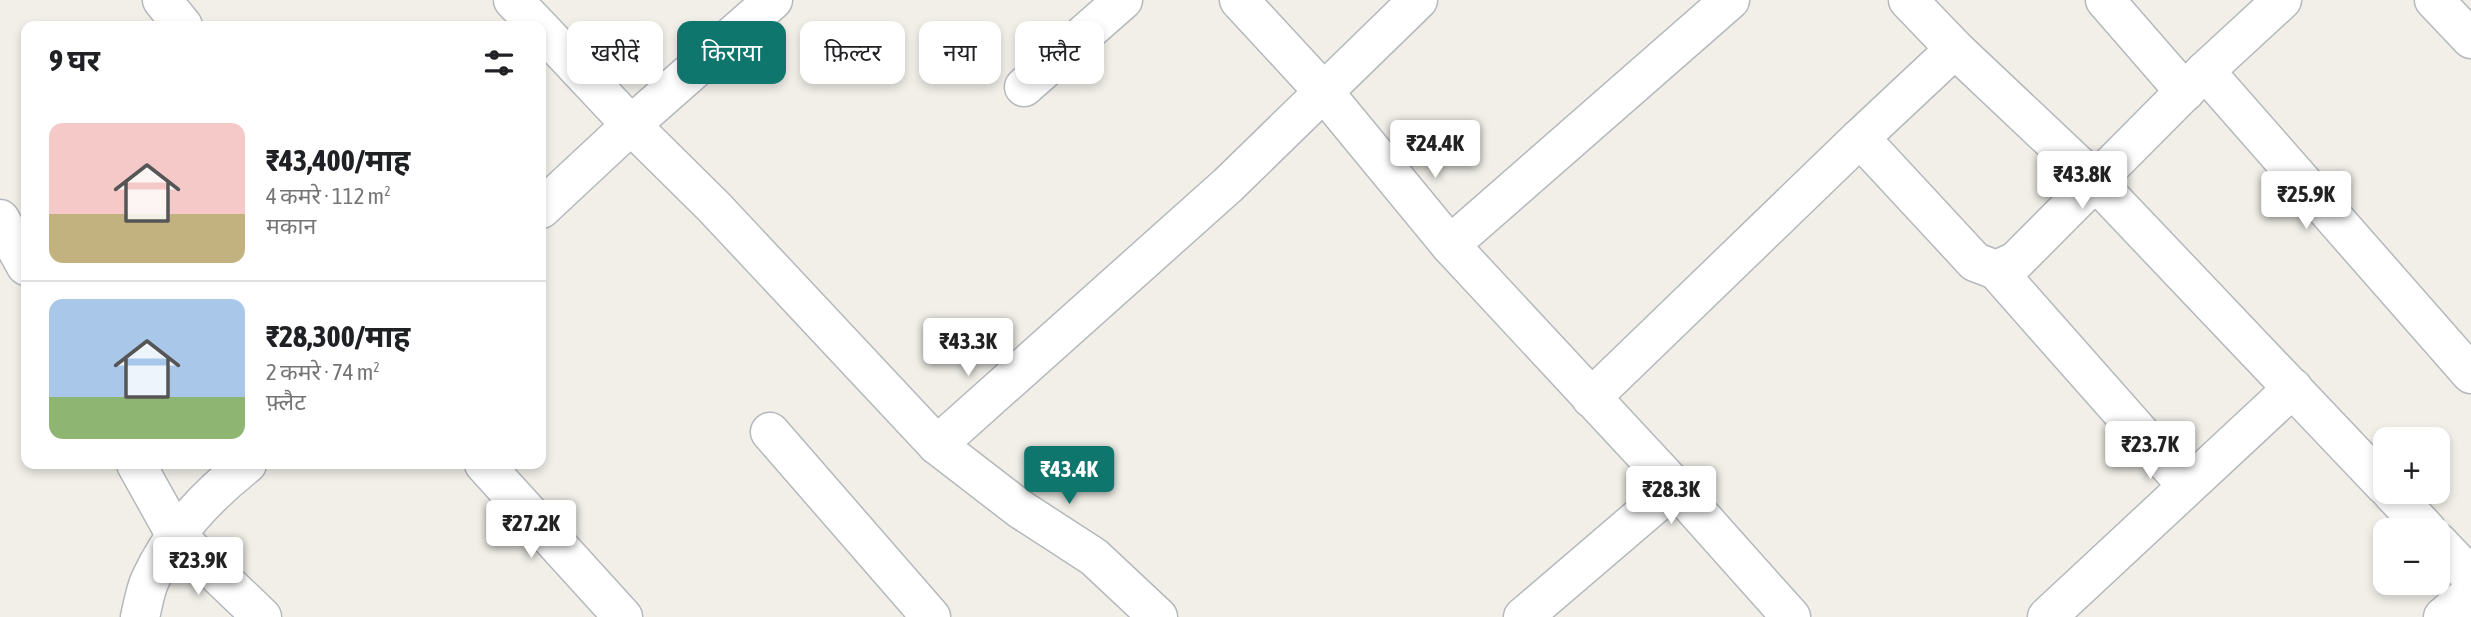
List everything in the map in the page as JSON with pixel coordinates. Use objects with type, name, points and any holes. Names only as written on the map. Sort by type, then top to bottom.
[{"type":"street","points":[[162,0],[179,21]]},
{"type":"street","points":[[513,0],[532,21]]},
{"type":"street","points":[[546,204],[773,0]]},
{"type":"street","points":[[1024,87],[1123,0]]},
{"type":"street","points":[[1239,0],[1323,91],[1450,245],[1675,487],[1791,617]]},
{"type":"street","points":[[937,445],[1228,185],[1418,0]]},
{"type":"street","points":[[1450,245],[1730,0]]},
{"type":"street","points":[[1908,0],[1955,49],[2096,182],[2373,473]]},
{"type":"street","points":[[2105,0],[2195,81],[2471,374]]},
{"type":"street","points":[[1996,270],[2016,261],[2195,81],[2282,0]]},
{"type":"street","points":[[2434,0],[2471,39]]},
{"type":"street","points":[[546,35],[714,207],[937,445],[1020,509],[1094,557],[1158,617]]},
{"type":"street","points":[[1591,398],[1955,49]]},
{"type":"street","points":[[1860,138],[1975,262],[1996,270],[2187,486]]},
{"type":"street","points":[[0,219],[21,257]]},
{"type":"street","points":[[2048,617],[2292,388]]},
{"type":"street","points":[[770,432],[931,617]]},
{"type":"street","points":[[139,469],[175,534],[262,617]]},
{"type":"street","points":[[140,617],[149,582],[175,534],[216,489],[241,469]]},
{"type":"street","points":[[489,469],[622,617]]},
{"type":"street","points":[[1523,617],[1675,487]]},
{"type":"street","points":[[2402,504],[2415,518]]},
{"type":"street","points":[[2450,555],[2471,577]]},
{"type":"street","points":[[2444,617],[2471,593]]}]
